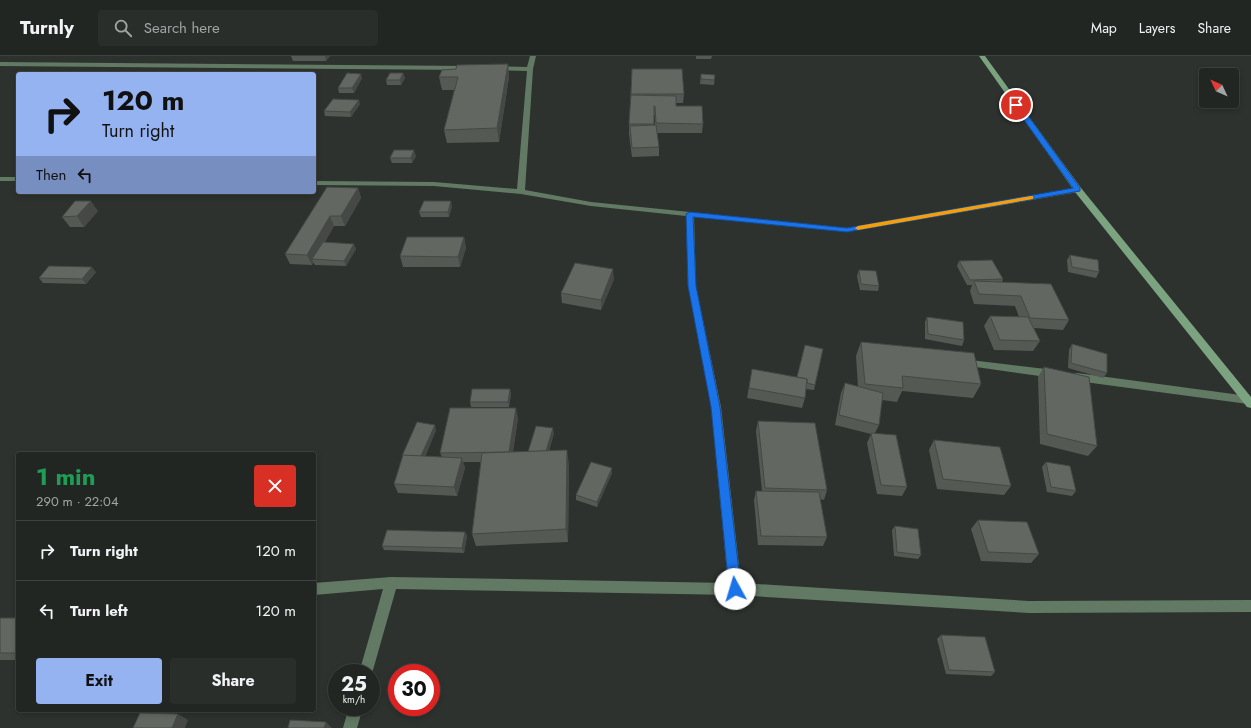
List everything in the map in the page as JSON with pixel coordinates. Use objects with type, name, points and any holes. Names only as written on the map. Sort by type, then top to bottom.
[{"type":"street","points":[[90,65],[100,56]]},
{"type":"street","points":[[521,192],[530,68],[533,56]]},
{"type":"street","points":[[982,56],[1078,190],[1249,402]]},
{"type":"street","points":[[0,64],[475,68]]},
{"type":"street","points":[[287,66],[295,72]]},
{"type":"street","points":[[490,68],[530,68]]},
{"type":"street","points":[[0,179],[16,179]]},
{"type":"street","points":[[316,183],[434,184],[521,192],[592,204],[847,230],[1078,190]]},
{"type":"street","points":[[690,214],[692,286],[716,407],[735,589]]},
{"type":"street","points":[[953,361],[1249,402]]},
{"type":"street","points":[[368,664],[391,583]]},
{"type":"street","points":[[316,589],[391,583],[735,589],[1030,607],[1251,606]]},
{"type":"street","points":[[350,728],[353,716]]},
{"type":"building","points":[[508,64],[497,128],[444,130],[458,77],[439,77],[442,70],[456,69],[457,65]]},
{"type":"building","points":[[632,69],[682,69],[684,94],[631,94]]},
{"type":"building","points":[[347,73],[361,74],[352,88],[338,88]]},
{"type":"building","points":[[390,73],[403,73],[400,80],[386,80]]},
{"type":"building","points":[[701,74],[715,75],[714,80],[701,79]]},
{"type":"building","points":[[631,95],[676,96],[676,106],[702,106],[703,124],[656,123],[654,106],[654,124],[629,124]]},
{"type":"building","points":[[333,99],[359,100],[350,112],[324,111]]},
{"type":"building","points":[[656,125],[659,147],[632,148],[630,126]]},
{"type":"building","points":[[394,150],[414,150],[411,158],[390,158]]},
{"type":"building","points":[[327,187],[358,188],[341,216],[330,216],[307,255],[285,254]]},
{"type":"building","points":[[75,201],[91,201],[77,216],[62,217]]},
{"type":"building","points":[[424,201],[451,201],[448,212],[419,212]]},
{"type":"building","points":[[407,237],[464,237],[458,257],[400,256]]},
{"type":"building","points":[[323,242],[354,244],[344,261],[312,259]]},
{"type":"building","points":[[1070,255],[1098,260],[1099,272],[1072,267]]},
{"type":"building","points":[[992,260],[1003,279],[970,280],[959,261]]},
{"type":"building","points":[[575,263],[613,269],[601,300],[561,293]]},
{"type":"building","points":[[49,266],[92,267],[82,279],[39,278]]},
{"type":"building","points":[[859,270],[876,271],[879,286],[861,284]]},
{"type":"building","points":[[974,281],[1051,284],[1069,320],[1030,318],[1021,296],[979,294]]},
{"type":"building","points":[[990,316],[1028,317],[1040,341],[1000,340]]},
{"type":"building","points":[[927,317],[963,322],[964,340],[928,334]]},
{"type":"building","points":[[861,342],[974,353],[981,384],[902,376],[903,388],[865,384]]},
{"type":"building","points":[[1072,344],[1107,354],[1107,373],[1071,363]]},
{"type":"building","points":[[805,345],[823,349],[815,385],[807,383],[807,379],[797,377]]},
{"type":"building","points":[[1044,367],[1089,377],[1097,446],[1047,434]]},
{"type":"building","points":[[752,369],[807,379],[805,398],[749,388]]},
{"type":"building","points":[[845,383],[883,393],[879,425],[839,415]]},
{"type":"building","points":[[472,389],[510,389],[508,402],[470,402]]},
{"type":"building","points":[[450,408],[516,408],[509,452],[440,453]]},
{"type":"building","points":[[758,421],[815,423],[827,490],[765,488]]},
{"type":"building","points":[[417,422],[435,425],[421,456],[402,456]]},
{"type":"building","points":[[536,426],[553,428],[546,451],[528,452]]},
{"type":"building","points":[[871,433],[896,435],[907,487],[881,485]]},
{"type":"building","points":[[934,440],[1000,447],[1011,486],[943,479]]},
{"type":"building","points":[[567,450],[566,529],[472,534],[482,453]]},
{"type":"building","points":[[403,455],[462,458],[454,487],[394,484]]},
{"type":"building","points":[[591,462],[612,468],[597,502],[576,495]]},
{"type":"building","points":[[1046,462],[1070,466],[1076,491],[1051,487]]},
{"type":"building","points":[[756,491],[819,492],[827,537],[761,536]]},
{"type":"building","points":[[978,520],[1027,522],[1039,554],[988,552]]},
{"type":"building","points":[[895,526],[918,529],[921,555],[897,552]]},
{"type":"building","points":[[387,530],[465,532],[462,548],[382,546]]},
{"type":"building","points":[[0,618],[16,618],[16,653],[0,653]]},
{"type":"building","points":[[941,635],[985,637],[995,672],[949,670]]},
{"type":"building","points":[[140,713],[178,714],[172,728],[133,728]]},
{"type":"building","points":[[290,720],[326,722],[324,728],[288,728]]},
{"type":"slow traffic","points":[[858,228],[1031,198]]},
{"type":"route","points":[[735,589],[716,407],[692,286],[690,214],[847,230],[1078,190],[1016,105]]}]
